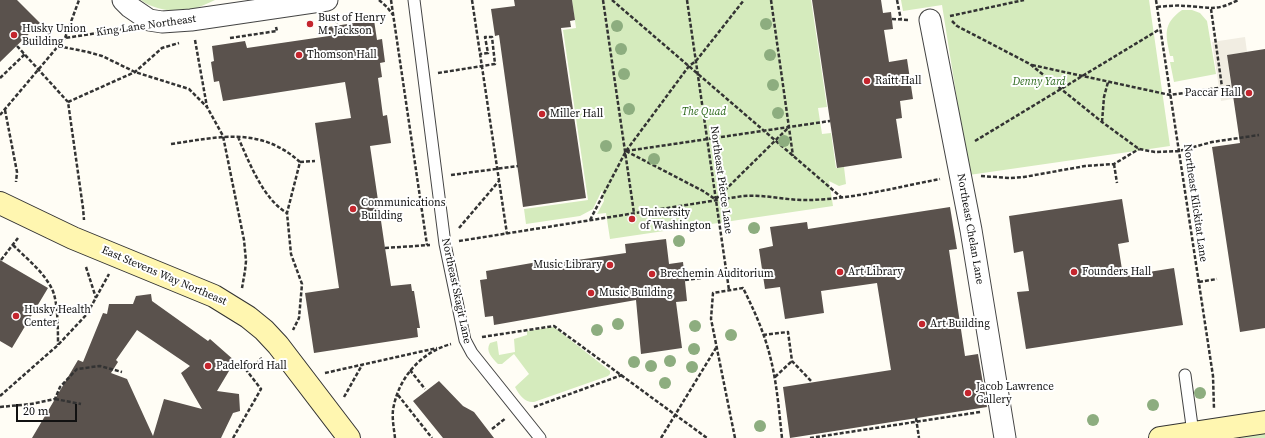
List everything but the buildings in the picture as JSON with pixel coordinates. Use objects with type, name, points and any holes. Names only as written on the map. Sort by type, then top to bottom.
[{"type":"street","name":"King Lane Northeast","points":[[123,0],[148,20],[162,22],[191,20],[328,0]]},
{"type":"street","name":"Northeast Chelan Lane","points":[[930,20],[971,230],[1005,438]]},
{"type":"street","name":"East Stevens Way Northeast","points":[[0,203],[73,238],[214,296],[232,306],[259,326],[278,344],[349,438]]},
{"type":"street","points":[[1160,438],[1265,422]]},
{"type":"lane","name":"Northeast Skagit Lane","points":[[414,0],[445,244],[465,340],[472,353],[540,438]]},
{"type":"lane","points":[[1185,375],[1193,433]]},
{"type":"path","points":[[0,115],[65,38],[79,0]]},
{"type":"path","points":[[379,0],[393,15]]},
{"type":"path","points":[[385,248],[425,245],[391,0]]},
{"type":"path","points":[[472,0],[507,234]]},
{"type":"path","points":[[603,0],[634,213]]},
{"type":"path","points":[[612,0],[842,197]]},
{"type":"path","name":"Northeast Pierce Lane","points":[[687,0],[729,290]]},
{"type":"path","points":[[590,220],[626,151],[689,66],[696,61],[744,0]]},
{"type":"path","points":[[770,0],[793,156]]},
{"type":"path","points":[[892,19],[901,20],[897,0]]},
{"type":"path","points":[[1024,0],[948,16],[957,26],[1030,64],[1102,122],[1139,149],[1155,152],[1179,151],[1212,142],[1259,135]]},
{"type":"path","name":"Northeast Klickitat Lane","points":[[1156,0],[1213,376],[1214,408]]},
{"type":"path","points":[[1157,6],[1186,6],[1211,9],[1219,8],[1238,0]]},
{"type":"path","points":[[1211,9],[1222,87]]},
{"type":"path","name":"King Lane Northeast","points":[[65,38],[124,28]]},
{"type":"path","points":[[956,153],[1160,29]]},
{"type":"path","points":[[424,75],[496,64],[492,36],[486,37],[488,53],[480,54]]},
{"type":"path","points":[[230,38],[230,44]]},
{"type":"path","points":[[188,41],[194,39],[207,107],[222,136],[244,240],[246,261],[240,292]]},
{"type":"path","points":[[68,102],[135,72],[162,48],[181,43]]},
{"type":"path","points":[[17,46],[68,102],[84,222]]},
{"type":"path","points":[[58,46],[102,56],[135,72],[189,89],[207,107]]},
{"type":"path","points":[[0,78],[25,54]]},
{"type":"path","points":[[1030,64],[1170,95],[1232,86]]},
{"type":"path","points":[[1102,122],[1104,97],[1108,82]]},
{"type":"path","points":[[5,109],[17,172],[16,182]]},
{"type":"path","points":[[626,151],[830,121]]},
{"type":"path","points":[[716,200],[789,127]]},
{"type":"path","points":[[171,144],[222,136],[237,136],[268,142],[290,153],[300,162],[315,161]]},
{"type":"path","points":[[237,136],[251,167],[265,190],[279,208],[287,213]]},
{"type":"path","points":[[445,244],[750,195],[804,200],[842,197],[960,175],[1010,178],[1024,177],[1086,166],[1114,164],[1139,149]]},
{"type":"path","points":[[626,151],[703,191],[716,200]]},
{"type":"path","points":[[290,334],[299,318],[302,284],[291,254],[287,213],[300,162]]},
{"type":"path","points":[[1114,164],[1116,183]]},
{"type":"path","points":[[437,177],[518,166]]},
{"type":"path","points":[[445,244],[499,181]]},
{"type":"path","points":[[1,260],[18,238]]},
{"type":"path","points":[[13,245],[41,271],[53,290],[58,319],[58,345]]},
{"type":"path","points":[[86,266],[97,298]]},
{"type":"path","points":[[685,280],[762,270]]},
{"type":"path","points":[[0,396],[58,345],[88,314],[108,274]]},
{"type":"path","points":[[1199,282],[1217,279]]},
{"type":"path","points":[[735,438],[711,319],[713,293],[743,288],[757,316],[770,356],[778,394],[782,438]]},
{"type":"path","points":[[322,373],[465,340],[554,326],[708,438]]},
{"type":"path","points":[[763,335],[788,332],[792,361],[812,382]]},
{"type":"path","points":[[395,438],[393,410],[400,388],[410,370],[417,362],[438,347]]},
{"type":"path","points":[[661,438],[716,348]]},
{"type":"path","points":[[774,378],[792,361]]},
{"type":"path","points":[[233,438],[261,389],[247,371],[257,362]]},
{"type":"path","points":[[342,401],[363,364]]},
{"type":"path","points":[[55,399],[60,387],[77,370],[100,366],[122,372]]},
{"type":"path","points":[[410,370],[425,389]]},
{"type":"path","points":[[492,429],[508,417],[520,412],[622,375]]},
{"type":"path","points":[[398,394],[432,438]]},
{"type":"path","points":[[0,407],[31,404],[55,399],[81,404]]},
{"type":"path","points":[[810,438],[1000,409]]},
{"type":"path","points":[[916,418],[919,438]]},
{"type":"green space","points":[[141,0],[215,0],[192,10],[173,11],[151,6]]},
{"type":"green space","name":"The Quad","points":[[572,0],[811,0],[827,107],[818,108],[822,134],[831,133],[836,168],[844,167],[846,184],[839,186],[829,181],[833,206],[610,239],[606,213],[597,214],[604,201],[602,190],[593,209],[580,216],[526,224],[524,209],[588,200],[563,30],[576,28]]},
{"type":"green space","name":"Denny Yard","points":[[901,0],[1149,0],[1170,146],[969,175],[942,5],[903,11]]},
{"type":"green space","points":[[1182,10],[1192,10],[1200,13],[1207,21],[1216,74],[1174,82],[1170,62],[1174,62],[1173,56],[1170,56],[1167,42],[1167,30],[1171,20]]},
{"type":"green space","points":[[554,327],[610,371],[610,374],[534,402],[525,400],[520,396],[515,387],[529,374],[514,354],[502,364],[498,364],[489,352],[488,349],[490,343],[497,341],[499,355],[515,352],[514,339],[527,335],[527,331]]},
{"type":"green space","points":[[1265,432],[1265,438],[1227,438]]},
{"type":"shaded area","points":[[1245,37],[1247,52],[1227,55],[1233,99],[1221,101],[1212,42]]},
{"type":"place","name":"Bust of Henry M. Jackson","points":[[310,24]]},
{"type":"place","name":"Husky Union Building","points":[[14,35]]},
{"type":"place","name":"Thomson Hall","points":[[299,55]]},
{"type":"place","name":"Raitt Hall","points":[[867,81]]},
{"type":"place","name":"Paccar Hall","points":[[1249,93]]},
{"type":"place","name":"Miller Hall","points":[[542,114]]},
{"type":"place","name":"Communications Building","points":[[353,209]]},
{"type":"place","name":"University of Washington","points":[[632,219]]},
{"type":"place","name":"Music Library","points":[[610,265]]},
{"type":"place","name":"Art Library","points":[[840,272]]},
{"type":"place","name":"Founders Hall","points":[[1074,272]]},
{"type":"place","name":"Brechemin Auditorium","points":[[652,274]]},
{"type":"place","name":"Music Building","points":[[591,293]]},
{"type":"place","name":"Husky Health Center","points":[[16,316]]},
{"type":"place","name":"Art Building","points":[[922,324]]},
{"type":"place","name":"Padelford Hall","points":[[208,366]]},
{"type":"place","name":"Jacob Lawrence Gallery","points":[[968,393]]}]
